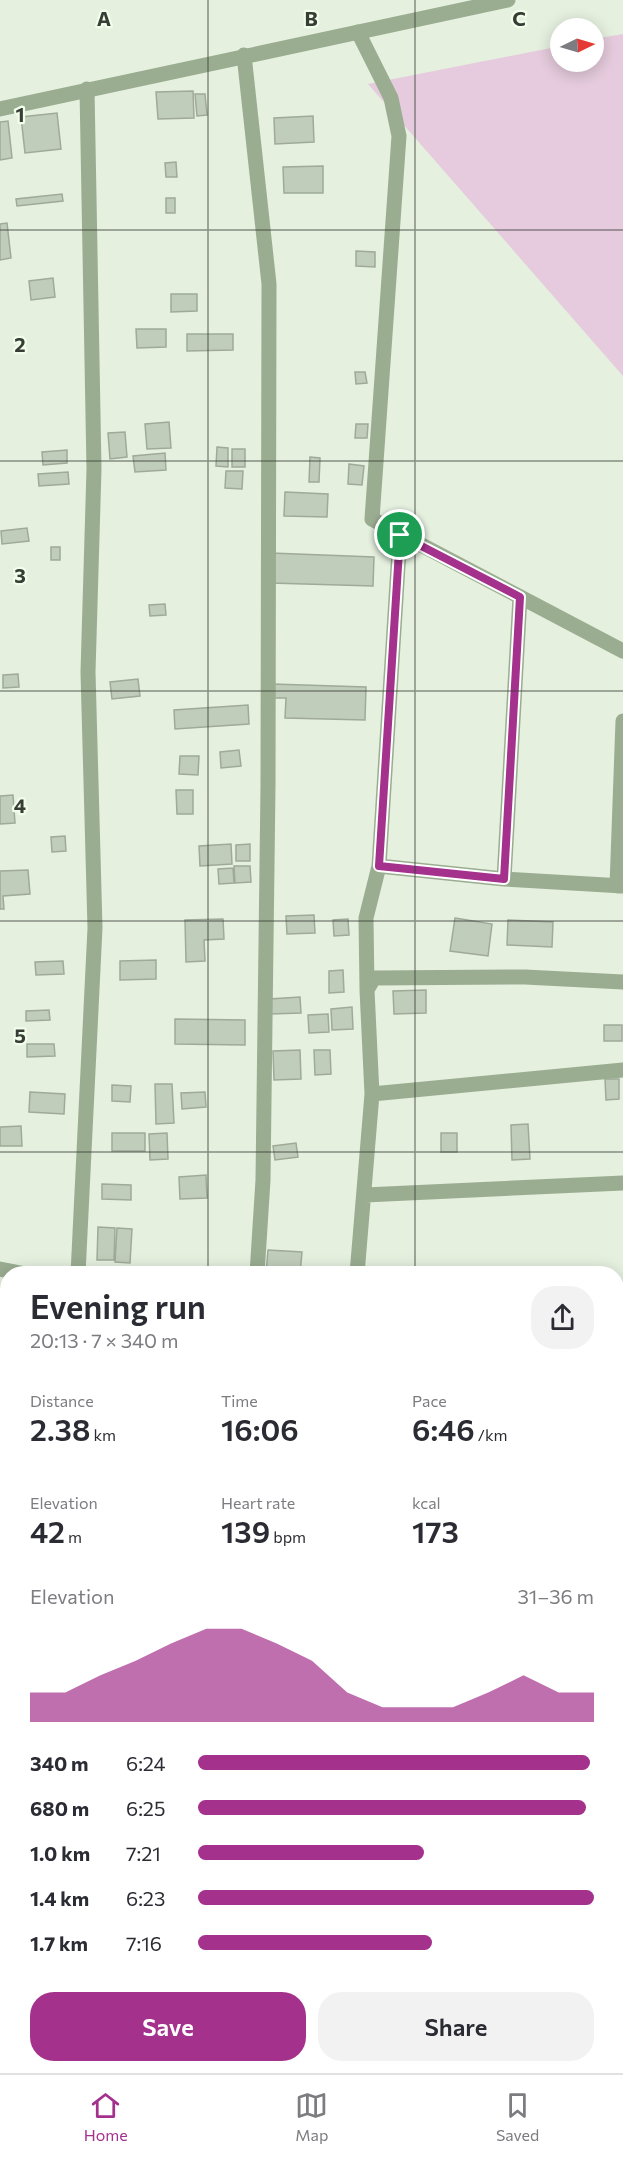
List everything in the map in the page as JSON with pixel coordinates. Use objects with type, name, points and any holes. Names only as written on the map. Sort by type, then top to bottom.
[{"type":"street","points":[[0,109],[508,0]]},
{"type":"street","points":[[358,32],[391,98],[399,136],[372,519],[623,651]]},
{"type":"street","points":[[244,55],[269,284],[268,785],[263,1180],[258,1266]]},
{"type":"street","points":[[78,1266],[95,928],[88,672],[94,469],[87,89]]},
{"type":"street","points":[[358,1266],[366,1195],[372,1094],[366,918],[379,866],[400,535]]},
{"type":"street","points":[[504,879],[520,597]]},
{"type":"street","points":[[379,866],[504,879],[620,886],[623,721]]},
{"type":"street","points":[[367,990],[374,978],[387,976],[525,977],[623,982]]},
{"type":"street","points":[[372,1094],[623,1070]]},
{"type":"street","points":[[366,1195],[623,1183]]},
{"type":"shaded area","points":[[623,34],[623,376],[368,84],[550,48],[550,72],[604,72],[604,37]]},
{"type":"building","points":[[193,91],[194,118],[158,119],[156,92]]},
{"type":"building","points":[[195,94],[205,94],[207,115],[197,116]]},
{"type":"building","points":[[57,113],[61,149],[25,153],[21,117]]},
{"type":"building","points":[[313,116],[314,142],[275,144],[274,118]]},
{"type":"building","points":[[8,121],[12,158],[0,160],[0,122]]},
{"type":"building","points":[[176,162],[177,177],[166,177],[165,163]]},
{"type":"building","points":[[323,166],[323,193],[284,193],[283,167]]},
{"type":"building","points":[[62,194],[63,201],[17,206],[16,199]]},
{"type":"building","points":[[166,198],[175,198],[175,213],[166,213]]},
{"type":"building","points":[[7,223],[11,258],[0,260],[0,224]]},
{"type":"building","points":[[356,251],[375,252],[375,267],[356,266]]},
{"type":"building","points":[[53,278],[55,297],[31,300],[29,281]]},
{"type":"building","points":[[171,294],[197,294],[197,311],[171,312]]},
{"type":"building","points":[[136,329],[166,329],[166,347],[137,348]]},
{"type":"building","points":[[187,334],[233,334],[233,350],[187,351]]},
{"type":"building","points":[[355,372],[365,372],[367,383],[356,384]]},
{"type":"building","points":[[169,422],[171,448],[147,449],[145,424]]},
{"type":"building","points":[[356,424],[368,424],[367,438],[355,438]]},
{"type":"building","points":[[125,432],[127,457],[110,459],[108,433]]},
{"type":"building","points":[[217,447],[228,448],[228,467],[216,466]]},
{"type":"building","points":[[232,449],[245,449],[245,467],[232,467]]},
{"type":"building","points":[[67,450],[67,463],[43,465],[42,452]]},
{"type":"building","points":[[165,453],[166,470],[135,472],[133,456]]},
{"type":"building","points":[[310,457],[320,458],[319,482],[309,482]]},
{"type":"building","points":[[349,464],[364,466],[362,485],[348,484]]},
{"type":"building","points":[[226,471],[243,471],[242,489],[225,488]]},
{"type":"building","points":[[68,472],[69,484],[39,486],[38,474]]},
{"type":"building","points":[[285,492],[328,494],[327,517],[284,516]]},
{"type":"building","points":[[27,528],[29,541],[2,544],[1,531]]},
{"type":"building","points":[[51,547],[60,547],[60,560],[51,560]]},
{"type":"building","points":[[271,553],[374,557],[373,586],[270,583]]},
{"type":"building","points":[[165,604],[166,615],[150,616],[149,605]]},
{"type":"building","points":[[18,674],[19,687],[3,688],[3,675]]},
{"type":"building","points":[[138,679],[140,696],[112,699],[110,682]]},
{"type":"building","points":[[272,684],[366,687],[365,720],[285,718],[286,698],[272,698]]},
{"type":"building","points":[[248,705],[249,724],[175,729],[174,710]]},
{"type":"building","points":[[239,750],[241,766],[221,768],[220,752]]},
{"type":"building","points":[[180,756],[199,756],[198,775],[179,774]]},
{"type":"building","points":[[176,790],[193,790],[193,814],[177,814]]},
{"type":"building","points":[[13,795],[15,823],[0,824],[0,796]]},
{"type":"building","points":[[65,836],[66,851],[52,852],[51,837]]},
{"type":"building","points":[[231,844],[232,864],[200,866],[199,846]]},
{"type":"building","points":[[250,844],[250,861],[236,861],[236,845]]},
{"type":"building","points":[[234,866],[250,866],[251,882],[235,883]]},
{"type":"building","points":[[233,868],[234,883],[219,884],[218,869]]},
{"type":"building","points":[[28,870],[30,894],[3,896],[4,909],[0,909],[0,871]]},
{"type":"building","points":[[314,915],[315,933],[287,934],[286,916]]},
{"type":"building","points":[[455,918],[492,924],[488,956],[450,951]]},
{"type":"building","points":[[223,919],[224,939],[204,940],[205,961],[186,962],[185,920]]},
{"type":"building","points":[[348,919],[349,935],[334,936],[333,920]]},
{"type":"building","points":[[508,920],[553,922],[552,947],[507,945]]},
{"type":"building","points":[[156,960],[156,979],[120,980],[120,961]]},
{"type":"building","points":[[63,961],[64,974],[36,975],[35,962]]},
{"type":"building","points":[[343,970],[344,992],[329,993],[329,971]]},
{"type":"building","points":[[426,990],[426,1013],[394,1014],[393,991]]},
{"type":"building","points":[[300,997],[301,1013],[270,1014],[269,999]]},
{"type":"building","points":[[352,1007],[353,1029],[332,1030],[331,1009]]},
{"type":"building","points":[[49,1010],[50,1020],[26,1021],[26,1011]]},
{"type":"building","points":[[328,1014],[329,1032],[309,1033],[308,1015]]},
{"type":"building","points":[[175,1019],[245,1020],[245,1045],[175,1044]]},
{"type":"building","points":[[604,1025],[622,1025],[622,1041],[604,1041]]},
{"type":"building","points":[[27,1044],[54,1044],[55,1056],[27,1057]]},
{"type":"building","points":[[300,1050],[301,1079],[274,1080],[273,1051]]},
{"type":"building","points":[[314,1050],[330,1050],[331,1074],[315,1075]]},
{"type":"building","points":[[605,1079],[619,1079],[619,1099],[606,1100]]},
{"type":"building","points":[[155,1084],[172,1084],[174,1123],[156,1124]]},
{"type":"building","points":[[112,1085],[131,1086],[130,1102],[112,1101]]},
{"type":"building","points":[[30,1092],[65,1094],[64,1114],[29,1112]]},
{"type":"building","points":[[205,1092],[206,1107],[182,1109],[181,1093]]},
{"type":"building","points":[[528,1124],[530,1159],[512,1160],[511,1125]]},
{"type":"building","points":[[21,1126],[22,1146],[0,1146],[0,1127]]},
{"type":"building","points":[[112,1133],[145,1133],[145,1151],[112,1151]]},
{"type":"building","points":[[167,1133],[168,1159],[150,1160],[149,1134]]},
{"type":"building","points":[[441,1133],[457,1133],[457,1152],[441,1152]]},
{"type":"building","points":[[296,1143],[298,1157],[275,1160],[273,1146]]},
{"type":"building","points":[[206,1175],[207,1198],[180,1199],[179,1177]]},
{"type":"building","points":[[102,1184],[131,1185],[131,1200],[102,1199]]},
{"type":"building","points":[[98,1227],[115,1228],[114,1260],[97,1260]]},
{"type":"building","points":[[117,1228],[132,1229],[130,1263],[115,1262]]},
{"type":"building","points":[[268,1250],[302,1252],[301,1266],[267,1266]]},
{"type":"route","points":[[400,535],[520,597],[504,879],[379,866],[400,535]]}]
